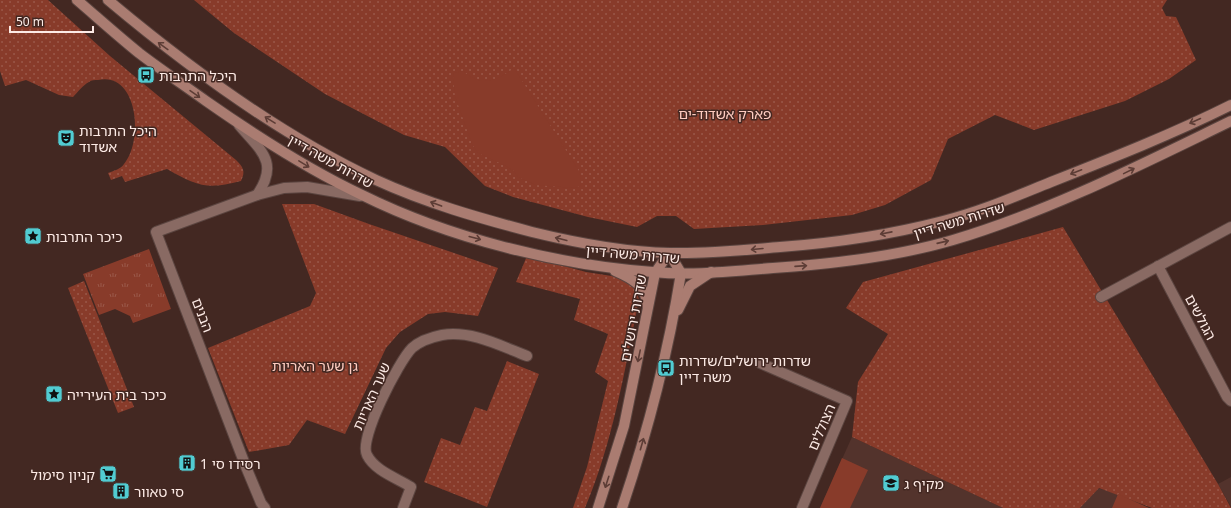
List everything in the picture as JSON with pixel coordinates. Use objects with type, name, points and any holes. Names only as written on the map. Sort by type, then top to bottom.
[{"type":"main road","name":"שדרות משה דיין","points":[[77,0],[140,54],[236,122],[306,166],[363,196],[455,233],[566,261],[655,273],[711,272],[844,262],[951,240],[999,224],[1102,184],[1231,121]]},
{"type":"main road","name":"שדרות משה דיין","points":[[108,0],[153,38],[259,113],[314,148],[378,180],[461,213],[597,246],[669,254],[812,245],[877,235],[946,221],[992,205],[1094,165],[1231,105]]},
{"type":"main road","name":"שדרות ירושלים","points":[[598,508],[624,426],[655,273],[669,254]]},
{"type":"main road","points":[[622,508],[658,388],[673,325],[681,273],[669,254]]},
{"type":"main road","points":[[606,267],[638,282],[647,302],[647,318]]},
{"type":"main road","points":[[673,325],[690,286],[711,272]]},
{"type":"street","points":[[236,122],[261,151],[267,165],[268,177],[257,195]]},
{"type":"street","name":"הבנים","points":[[265,508],[246,467],[156,232],[257,195],[296,187],[321,189],[363,196]]},
{"type":"street","points":[[1101,298],[1231,227]]},
{"type":"street","name":"הגולשים","points":[[1158,266],[1227,397],[1231,401]]},
{"type":"street","name":"שער האריות","points":[[402,508],[411,487],[376,466],[367,456],[365,446],[368,434],[389,384],[401,361],[413,348],[426,339],[442,335],[457,334],[488,341],[527,356]]},
{"type":"street","name":"הצוללים","points":[[760,363],[847,402],[802,508]]},
{"type":"shaded area","name":"מקיף ג","points":[[852,437],[1003,508],[820,508]]},
{"type":"shaded area","points":[[1231,477],[1231,507],[1218,484]]},
{"type":"shaded area","points":[[1098,488],[1118,494],[1149,508],[1080,508]]},
{"type":"green space","points":[[0,0],[48,0],[110,56],[236,160],[243,169],[241,181],[211,186],[202,185],[167,169],[125,182],[122,176],[111,180],[108,173],[123,166],[130,153],[134,140],[134,110],[129,97],[122,86],[111,80],[91,81],[73,97],[59,95],[26,80],[5,86],[0,71]]},
{"type":"green space","name":"פארק אשדוד-ים","points":[[194,0],[1167,0],[1162,8],[1166,16],[1176,17],[1196,60],[1169,79],[1125,101],[1034,130],[995,115],[948,139],[931,180],[885,205],[852,215],[763,225],[694,229],[676,216],[657,216],[637,227],[588,217],[513,197],[485,186],[445,147],[404,135],[325,94],[234,33]]},
{"type":"green space","points":[[514,68],[579,171],[581,179],[580,186],[575,188],[536,185],[518,177],[514,171],[506,166],[478,153],[472,144],[455,96],[453,78],[454,73],[463,71],[476,80],[489,81]]},
{"type":"green space","name":"גן שער האריות","points":[[282,204],[314,204],[498,268],[478,316],[445,312],[428,314],[400,332],[386,348],[345,434],[307,420],[289,445],[249,452],[208,348],[310,306],[316,293]]},
{"type":"green space","points":[[1063,227],[1231,508],[1152,508],[1099,488],[1080,508],[1003,508],[852,437],[858,382],[888,334],[846,308],[863,282]]},
{"type":"green space","points":[[149,249],[171,309],[133,323],[130,316],[115,309],[99,315],[83,274]]},
{"type":"green space","points":[[527,256],[586,272],[618,277],[634,286],[639,299],[611,431],[595,483],[585,508],[573,508],[587,467],[608,381],[595,372],[608,334],[574,320],[580,299],[516,282]]},
{"type":"green space","points":[[84,281],[134,407],[118,413],[68,288]]},
{"type":"green space","points":[[507,361],[539,374],[487,507],[424,482],[441,438],[460,445],[475,407],[487,411]]},
{"type":"green space","points":[[842,458],[868,470],[850,508],[820,508]]},
{"type":"green space","points":[[1118,494],[1149,508],[1112,508]]},
{"type":"place","name":"היכל התרבות","points":[[146,75]]},
{"type":"place","name":"היכל התרבות אשדוד","points":[[66,138]]},
{"type":"place","name":"כיכר התרבות","points":[[33,236]]},
{"type":"place","name":"שדרות ירושלים/שדרות משה דיין","points":[[666,368]]},
{"type":"place","name":"כיכר בית העירייה","points":[[54,394]]},
{"type":"place","name":"רסידו סי 1","points":[[187,463]]},
{"type":"place","name":"קניון סימול","points":[[108,474]]},
{"type":"place","name":"מקיף ג","points":[[891,483]]},
{"type":"place","name":"סי טאוור","points":[[121,491]]}]
